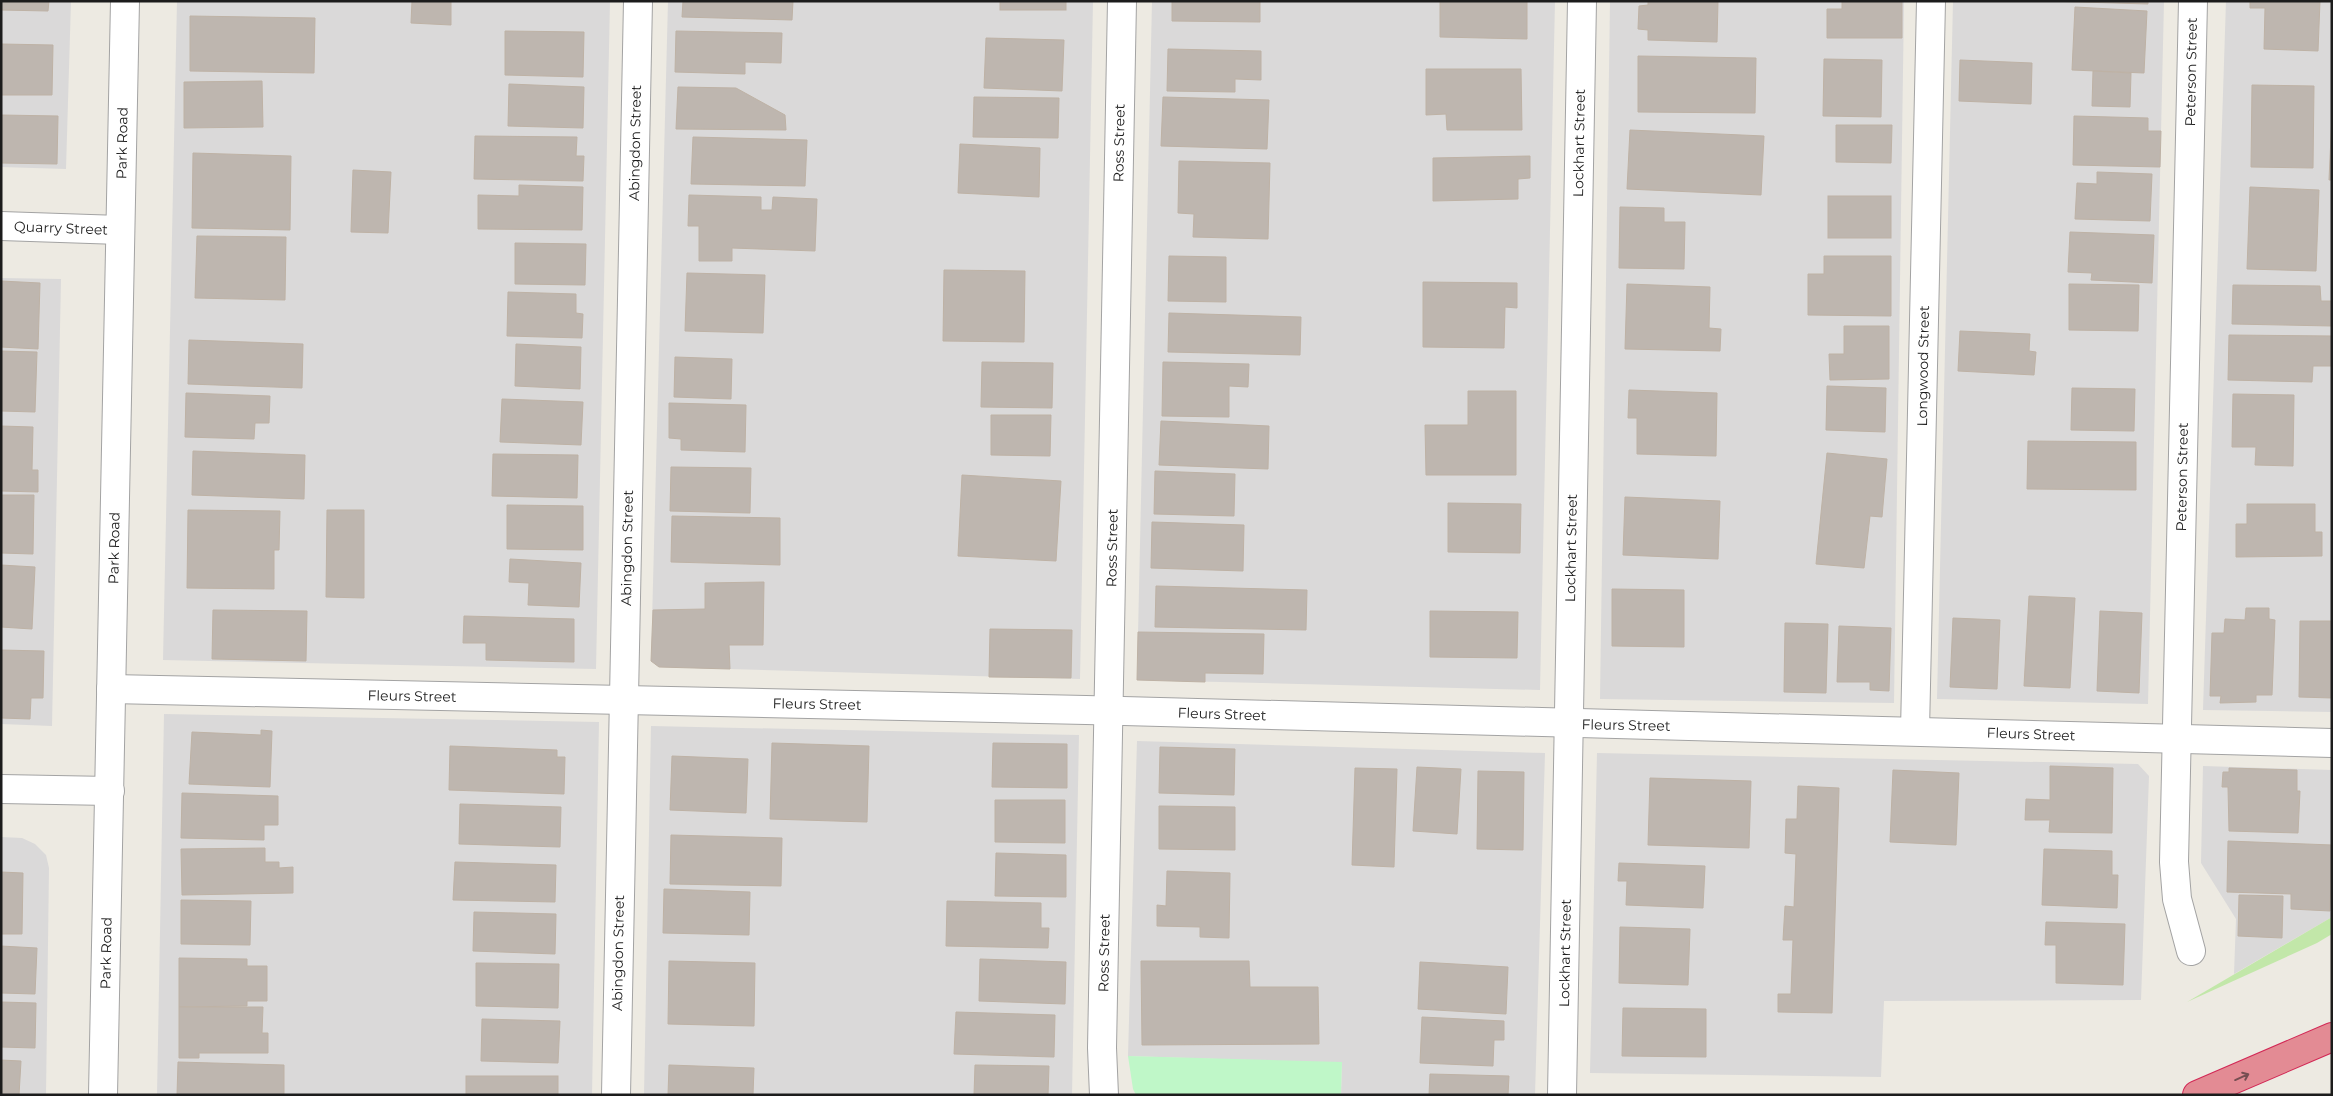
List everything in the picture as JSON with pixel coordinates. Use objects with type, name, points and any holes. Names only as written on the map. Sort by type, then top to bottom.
[{"type":"highway","points":[[2197,1095],[2332,1037]]},
{"type":"street","name":"Park Road","points":[[103,1095],[125,1]]},
{"type":"street","name":"Abingdon Street","points":[[616,1095],[638,1]]},
{"type":"street","name":"Ross Street","points":[[1104,1095],[1102,1054],[1122,1]]},
{"type":"street","name":"Lockhart Street","points":[[1562,1095],[1582,1]]},
{"type":"street","name":"Longwood Street","points":[[1915,731],[1931,1]]},
{"type":"street","name":"Peterson Street","points":[[2190,951],[2177,899],[2174,862],[2193,1]]},
{"type":"street","name":"Quarry Street","points":[[1,226],[120,230]]},
{"type":"street","name":"Fleurs Street","points":[[111,689],[1108,710],[2332,743]]},
{"type":"street","points":[[1,789],[110,791]]},
{"type":"shaded area","points":[[1,1],[71,1],[66,169],[1,167]]},
{"type":"shaded area","points":[[177,1],[610,1],[596,669],[163,660]]},
{"type":"shaded area","points":[[668,1],[1093,1],[1080,679],[659,667],[651,661]]},
{"type":"shaded area","points":[[1152,1],[1555,1],[1540,690],[1137,680]]},
{"type":"shaded area","points":[[1610,1],[1904,1],[1894,703],[1600,699]]},
{"type":"shaded area","points":[[1953,1],[2164,1],[2148,704],[1937,699]]},
{"type":"shaded area","points":[[2226,1],[2332,1],[2332,712],[2203,710]]},
{"type":"shaded area","points":[[1,278],[61,279],[52,726],[1,724]]},
{"type":"shaded area","points":[[164,714],[599,722],[592,1095],[157,1095]]},
{"type":"shaded area","points":[[651,726],[1079,735],[1072,1095],[644,1095]]},
{"type":"shaded area","points":[[1137,741],[1545,753],[1535,1095],[1341,1095],[1342,1063],[1128,1056]]},
{"type":"shaded area","points":[[1597,753],[2138,764],[2149,776],[2141,1000],[1884,1001],[1881,1077],[1590,1073]]},
{"type":"shaded area","points":[[2203,766],[2332,770],[2332,917],[2234,974],[2236,919],[2201,863]]},
{"type":"shaded area","points":[[1,837],[22,838],[35,844],[46,855],[49,868],[46,1095],[1,1095]]},
{"type":"green space","points":[[2332,917],[2332,934],[2317,943],[2187,1002]]},
{"type":"green space","points":[[1128,1056],[1342,1062],[1341,1095],[1136,1095],[1133,1089]]},
{"type":"building","points":[[1,1],[49,1],[48,11],[1,10]]},
{"type":"building","points":[[412,1],[451,1],[451,25],[411,23]]},
{"type":"building","points":[[683,1],[793,1],[792,20],[682,17]]},
{"type":"building","points":[[1000,1],[1066,1],[1066,10],[1000,10]]},
{"type":"building","points":[[1172,1],[1260,1],[1260,22],[1172,21]]},
{"type":"building","points":[[1440,1],[1527,1],[1527,39],[1440,37]]},
{"type":"building","points":[[1648,1],[1718,1],[1717,42],[1648,40],[1648,30],[1638,29],[1639,6],[1648,5]]},
{"type":"building","points":[[1842,1],[1902,1],[1902,38],[1827,38],[1827,9],[1842,9]]},
{"type":"building","points":[[2047,1],[2148,1],[2148,4]]},
{"type":"building","points":[[2250,1],[2320,1],[2318,51],[2264,49],[2265,8],[2250,8]]},
{"type":"building","points":[[2075,7],[2147,11],[2144,73],[2072,70]]},
{"type":"building","points":[[190,16],[315,18],[314,73],[190,71]]},
{"type":"building","points":[[505,31],[584,32],[583,77],[505,75]]},
{"type":"building","points":[[676,31],[782,33],[781,63],[745,62],[745,74],[675,72]]},
{"type":"building","points":[[986,38],[1064,40],[1062,91],[984,88]]},
{"type":"building","points":[[1,44],[53,45],[52,95],[1,95]]},
{"type":"building","points":[[1168,49],[1261,51],[1261,80],[1235,79],[1235,92],[1167,91]]},
{"type":"building","points":[[1638,56],[1756,58],[1755,113],[1638,112]]},
{"type":"building","points":[[1824,59],[1882,60],[1881,117],[1823,116]]},
{"type":"building","points":[[1960,60],[2032,63],[2031,104],[1959,101]]},
{"type":"building","points":[[1426,69],[1521,69],[1522,130],[1447,130],[1446,114],[1426,115]]},
{"type":"building","points":[[2093,71],[2131,73],[2130,107],[2092,106]]},
{"type":"building","points":[[262,81],[263,127],[184,128],[184,82]]},
{"type":"building","points":[[509,84],[584,87],[583,128],[508,126]]},
{"type":"building","points":[[2252,85],[2314,86],[2313,168],[2251,167]]},
{"type":"building","points":[[678,87],[736,88],[785,115],[786,130],[676,129]]},
{"type":"building","points":[[974,97],[1059,98],[1058,138],[973,137]]},
{"type":"building","points":[[1163,97],[1269,100],[1267,149],[1161,146]]},
{"type":"building","points":[[1,115],[58,116],[57,164],[1,163]]},
{"type":"building","points":[[2332,115],[2332,180],[2329,180]]},
{"type":"building","points":[[2074,116],[2148,118],[2148,131],[2161,131],[2160,167],[2073,165]]},
{"type":"building","points":[[1836,125],[1892,125],[1891,163],[1836,162]]},
{"type":"building","points":[[1630,130],[1764,136],[1761,195],[1627,189]]},
{"type":"building","points":[[475,136],[577,137],[576,156],[584,156],[583,181],[474,179]]},
{"type":"building","points":[[693,137],[807,140],[805,186],[691,184]]},
{"type":"building","points":[[960,144],[1040,148],[1039,197],[958,193]]},
{"type":"building","points":[[193,153],[291,156],[290,230],[192,228]]},
{"type":"building","points":[[1530,156],[1530,178],[1518,179],[1518,199],[1433,201],[1433,158]]},
{"type":"building","points":[[1179,161],[1270,163],[1268,239],[1193,237],[1194,214],[1178,213]]},
{"type":"building","points":[[353,170],[391,172],[388,233],[351,232]]},
{"type":"building","points":[[2097,172],[2152,174],[2150,221],[2075,219],[2077,183],[2097,184]]},
{"type":"building","points":[[519,185],[583,187],[582,230],[478,229],[478,195],[519,196]]},
{"type":"building","points":[[2250,187],[2319,190],[2316,271],[2247,269]]},
{"type":"building","points":[[689,195],[761,197],[761,210],[772,210],[773,197],[817,199],[815,251],[732,248],[732,261],[699,261],[699,226],[688,226]]},
{"type":"building","points":[[1828,196],[1891,196],[1891,238],[1828,238]]},
{"type":"building","points":[[1620,207],[1664,208],[1664,222],[1685,222],[1684,269],[1619,268]]},
{"type":"building","points":[[2070,232],[2154,235],[2152,283],[2091,280],[2092,273],[2068,272]]},
{"type":"building","points":[[197,236],[286,237],[285,300],[195,298]]},
{"type":"building","points":[[515,243],[586,244],[585,285],[515,284]]},
{"type":"building","points":[[1169,256],[1226,257],[1226,302],[1168,301]]},
{"type":"building","points":[[1824,256],[1891,256],[1891,316],[1808,315],[1808,274],[1824,274]]},
{"type":"building","points":[[944,270],[1025,271],[1024,342],[943,341]]},
{"type":"building","points":[[687,273],[765,275],[763,333],[685,331]]},
{"type":"building","points":[[1,281],[40,283],[38,349],[1,347]]},
{"type":"building","points":[[1423,282],[1517,283],[1517,308],[1505,307],[1504,348],[1423,347]]},
{"type":"building","points":[[1627,284],[1710,287],[1709,328],[1721,329],[1720,351],[1625,349]]},
{"type":"building","points":[[2069,284],[2139,285],[2138,331],[2069,330]]},
{"type":"building","points":[[2233,285],[2320,286],[2321,301],[2332,301],[2332,326],[2232,324]]},
{"type":"building","points":[[508,292],[576,294],[576,313],[583,314],[582,338],[507,336]]},
{"type":"building","points":[[1169,313],[1301,317],[1300,355],[1168,352]]},
{"type":"building","points":[[1844,326],[1889,326],[1889,379],[1830,380],[1829,354],[1844,354]]},
{"type":"building","points":[[1960,331],[2030,334],[2029,351],[2036,352],[2034,375],[1958,371]]},
{"type":"building","points":[[2229,335],[2332,336],[2332,366],[2313,366],[2312,382],[2228,380]]},
{"type":"building","points":[[189,340],[303,344],[302,388],[188,384]]},
{"type":"building","points":[[516,344],[581,347],[580,389],[515,386]]},
{"type":"building","points":[[1,351],[37,352],[35,412],[1,411]]},
{"type":"building","points":[[675,357],[732,359],[731,399],[674,397]]},
{"type":"building","points":[[982,362],[1053,363],[1052,408],[981,407]]},
{"type":"building","points":[[1163,362],[1249,364],[1248,387],[1229,386],[1229,417],[1162,416]]},
{"type":"building","points":[[1827,386],[1886,388],[1885,432],[1826,430]]},
{"type":"building","points":[[2072,388],[2135,389],[2134,431],[2071,430]]},
{"type":"building","points":[[1629,390],[1717,393],[1716,456],[1637,454],[1637,418],[1628,418]]},
{"type":"building","points":[[1468,391],[1516,391],[1516,475],[1426,475],[1425,425],[1468,425]]},
{"type":"building","points":[[186,393],[270,396],[269,423],[255,423],[254,439],[185,437]]},
{"type":"building","points":[[2233,394],[2294,395],[2293,466],[2255,465],[2256,447],[2232,447]]},
{"type":"building","points":[[502,399],[583,402],[581,445],[500,442]]},
{"type":"building","points":[[669,403],[746,405],[745,452],[681,450],[681,439],[669,438]]},
{"type":"building","points":[[991,415],[1051,415],[1050,456],[991,455]]},
{"type":"building","points":[[1161,421],[1269,426],[1268,469],[1159,465]]},
{"type":"building","points":[[1,426],[33,427],[32,470],[38,470],[38,492],[1,491]]},
{"type":"building","points":[[2028,441],[2136,442],[2136,490],[2027,489]]},
{"type":"building","points":[[193,451],[305,455],[304,499],[192,495]]},
{"type":"building","points":[[1827,453],[1887,459],[1882,517],[1870,516],[1864,568],[1816,564]]},
{"type":"building","points":[[493,454],[578,455],[577,498],[492,496]]},
{"type":"building","points":[[671,467],[751,468],[750,513],[670,511]]},
{"type":"building","points":[[1155,471],[1235,474],[1234,516],[1154,514]]},
{"type":"building","points":[[962,475],[1061,481],[1056,561],[958,556]]},
{"type":"building","points":[[1,495],[34,495],[33,554],[1,553]]},
{"type":"building","points":[[1625,497],[1720,501],[1718,559],[1623,555]]},
{"type":"building","points":[[1448,503],[1521,504],[1520,553],[1448,552]]},
{"type":"building","points":[[2247,504],[2315,504],[2315,532],[2322,532],[2322,556],[2236,557],[2236,524],[2247,524]]},
{"type":"building","points":[[507,505],[583,506],[583,550],[507,549]]},
{"type":"building","points":[[188,510],[280,511],[279,550],[274,550],[274,589],[187,588]]},
{"type":"building","points":[[327,510],[364,510],[364,598],[326,597]]},
{"type":"building","points":[[672,516],[780,518],[780,565],[671,562]]},
{"type":"building","points":[[1152,522],[1244,525],[1243,571],[1151,568]]},
{"type":"building","points":[[510,559],[581,563],[579,607],[528,605],[529,583],[509,582]]},
{"type":"building","points":[[1,565],[35,567],[32,629],[1,627]]},
{"type":"building","points":[[764,582],[763,645],[729,645],[730,669],[659,667],[651,661],[653,610],[705,609],[705,583]]},
{"type":"building","points":[[1156,586],[1307,590],[1306,630],[1155,627]]},
{"type":"building","points":[[1612,589],[1684,590],[1684,647],[1612,646]]},
{"type":"building","points":[[2029,596],[2075,598],[2070,688],[2024,686]]},
{"type":"building","points":[[2246,608],[2269,608],[2269,619],[2275,620],[2272,695],[2256,695],[2256,702],[2220,703],[2221,696],[2210,696],[2212,633],[2224,633],[2225,619],[2245,620]]},
{"type":"building","points":[[213,610],[307,611],[306,661],[212,659]]},
{"type":"building","points":[[1430,611],[1518,612],[1517,658],[1430,657]]},
{"type":"building","points":[[2100,611],[2142,613],[2139,693],[2097,691]]},
{"type":"building","points":[[464,616],[574,619],[574,662],[486,660],[486,643],[463,643]]},
{"type":"building","points":[[1953,618],[2000,620],[1997,689],[1950,687]]},
{"type":"building","points":[[2300,621],[2332,621],[2332,698],[2299,697]]},
{"type":"building","points":[[1785,623],[1828,624],[1826,693],[1784,692]]},
{"type":"building","points":[[1839,626],[1891,628],[1889,691],[1870,690],[1870,682],[1837,682]]},
{"type":"building","points":[[990,629],[1072,630],[1071,678],[989,677]]},
{"type":"building","points":[[1138,632],[1264,634],[1263,674],[1205,673],[1205,682],[1137,680]]},
{"type":"building","points":[[1,650],[44,651],[43,698],[31,698],[30,719],[1,718]]},
{"type":"building","points":[[261,730],[272,731],[270,787],[189,784],[192,732],[261,735]]},
{"type":"building","points":[[772,743],[869,746],[867,822],[770,819]]},
{"type":"building","points":[[993,743],[1067,744],[1067,788],[992,787]]},
{"type":"building","points":[[450,746],[557,750],[557,757],[565,757],[564,794],[449,790]]},
{"type":"building","points":[[1160,747],[1235,749],[1234,795],[1159,793]]},
{"type":"building","points":[[672,756],[748,759],[746,813],[670,810]]},
{"type":"building","points":[[2050,766],[2113,768],[2112,833],[2049,832],[2050,820],[2025,820],[2026,799],[2050,800]]},
{"type":"building","points":[[1417,767],[1461,769],[1457,834],[1413,831]]},
{"type":"building","points":[[1355,768],[1397,769],[1394,867],[1352,865]]},
{"type":"building","points":[[2229,768],[2297,770],[2297,791],[2300,791],[2298,833],[2229,831],[2228,787],[2222,787],[2223,772],[2229,772]]},
{"type":"building","points":[[1893,770],[1959,773],[1956,845],[1890,842]]},
{"type":"building","points":[[1478,771],[1524,772],[1523,850],[1477,849]]},
{"type":"building","points":[[1650,778],[1751,781],[1749,848],[1648,845]]},
{"type":"building","points":[[1798,786],[1839,788],[1832,1013],[1778,1012],[1778,994],[1791,994],[1793,940],[1783,940],[1785,906],[1794,907],[1796,854],[1785,853],[1786,819],[1797,819]]},
{"type":"building","points":[[182,793],[278,796],[278,825],[264,825],[264,840],[181,838]]},
{"type":"building","points":[[995,800],[1065,800],[1065,843],[995,842]]},
{"type":"building","points":[[460,804],[561,807],[560,847],[459,844]]},
{"type":"building","points":[[1159,806],[1235,807],[1235,850],[1159,849]]},
{"type":"building","points":[[671,835],[782,838],[781,886],[670,884]]},
{"type":"building","points":[[2228,841],[2332,845],[2330,911],[2291,909],[2291,894],[2227,892]]},
{"type":"building","points":[[265,848],[265,862],[279,862],[279,868],[293,867],[293,893],[182,895],[181,849]]},
{"type":"building","points":[[2044,849],[2112,851],[2112,875],[2118,875],[2117,908],[2042,905]]},
{"type":"building","points":[[996,853],[1066,855],[1066,897],[995,896]]},
{"type":"building","points":[[455,862],[556,865],[555,902],[453,900]]},
{"type":"building","points":[[1619,863],[1705,866],[1703,908],[1626,905],[1627,881],[1618,881]]},
{"type":"building","points":[[1167,871],[1230,873],[1229,938],[1200,937],[1200,927],[1157,926],[1157,905],[1166,906]]},
{"type":"building","points":[[1,872],[23,873],[22,934],[1,934]]},
{"type":"building","points":[[664,889],[750,892],[749,935],[663,933]]},
{"type":"building","points":[[2239,895],[2283,896],[2282,938],[2238,936]]},
{"type":"building","points":[[181,900],[251,901],[250,945],[181,944]]},
{"type":"building","points":[[947,901],[1041,903],[1041,928],[1049,928],[1048,948],[946,946]]},
{"type":"building","points":[[474,912],[556,914],[555,954],[473,951]]},
{"type":"building","points":[[2046,922],[2125,924],[2123,985],[2056,983],[2056,945],[2045,945]]},
{"type":"building","points":[[1620,927],[1690,929],[1688,985],[1619,983]]},
{"type":"building","points":[[1,946],[37,948],[35,994],[1,993]]},
{"type":"building","points":[[179,958],[247,959],[247,966],[267,966],[267,1001],[247,1001],[247,1006],[179,1007]]},
{"type":"building","points":[[980,959],[1066,962],[1065,1004],[979,1001]]},
{"type":"building","points":[[669,961],[755,963],[754,1026],[668,1024]]},
{"type":"building","points":[[1141,961],[1249,961],[1250,987],[1318,987],[1319,1044],[1142,1045]]},
{"type":"building","points":[[1420,962],[1508,967],[1506,1014],[1418,1009]]},
{"type":"building","points":[[476,963],[559,964],[558,1008],[476,1006]]},
{"type":"building","points":[[1,1002],[36,1003],[35,1048],[1,1047]]},
{"type":"building","points":[[179,1007],[263,1007],[262,1033],[268,1033],[268,1053],[199,1053],[199,1058],[179,1058]]},
{"type":"building","points":[[1623,1008],[1706,1009],[1706,1057],[1622,1056]]},
{"type":"building","points":[[956,1012],[1055,1015],[1054,1057],[954,1054]]},
{"type":"building","points":[[1422,1017],[1504,1021],[1504,1040],[1494,1040],[1493,1066],[1420,1063]]},
{"type":"building","points":[[482,1019],[560,1021],[558,1063],[481,1061]]},
{"type":"building","points":[[1,1060],[21,1061],[19,1095],[1,1095]]},
{"type":"building","points":[[178,1062],[284,1065],[284,1095],[177,1095]]},
{"type":"building","points":[[669,1065],[754,1068],[753,1095],[668,1095]]},
{"type":"building","points":[[975,1065],[1049,1066],[1048,1095],[974,1095]]},
{"type":"building","points":[[1430,1074],[1509,1076],[1508,1095],[1429,1095]]},
{"type":"building","points":[[466,1076],[558,1076],[558,1095],[466,1095]]}]
